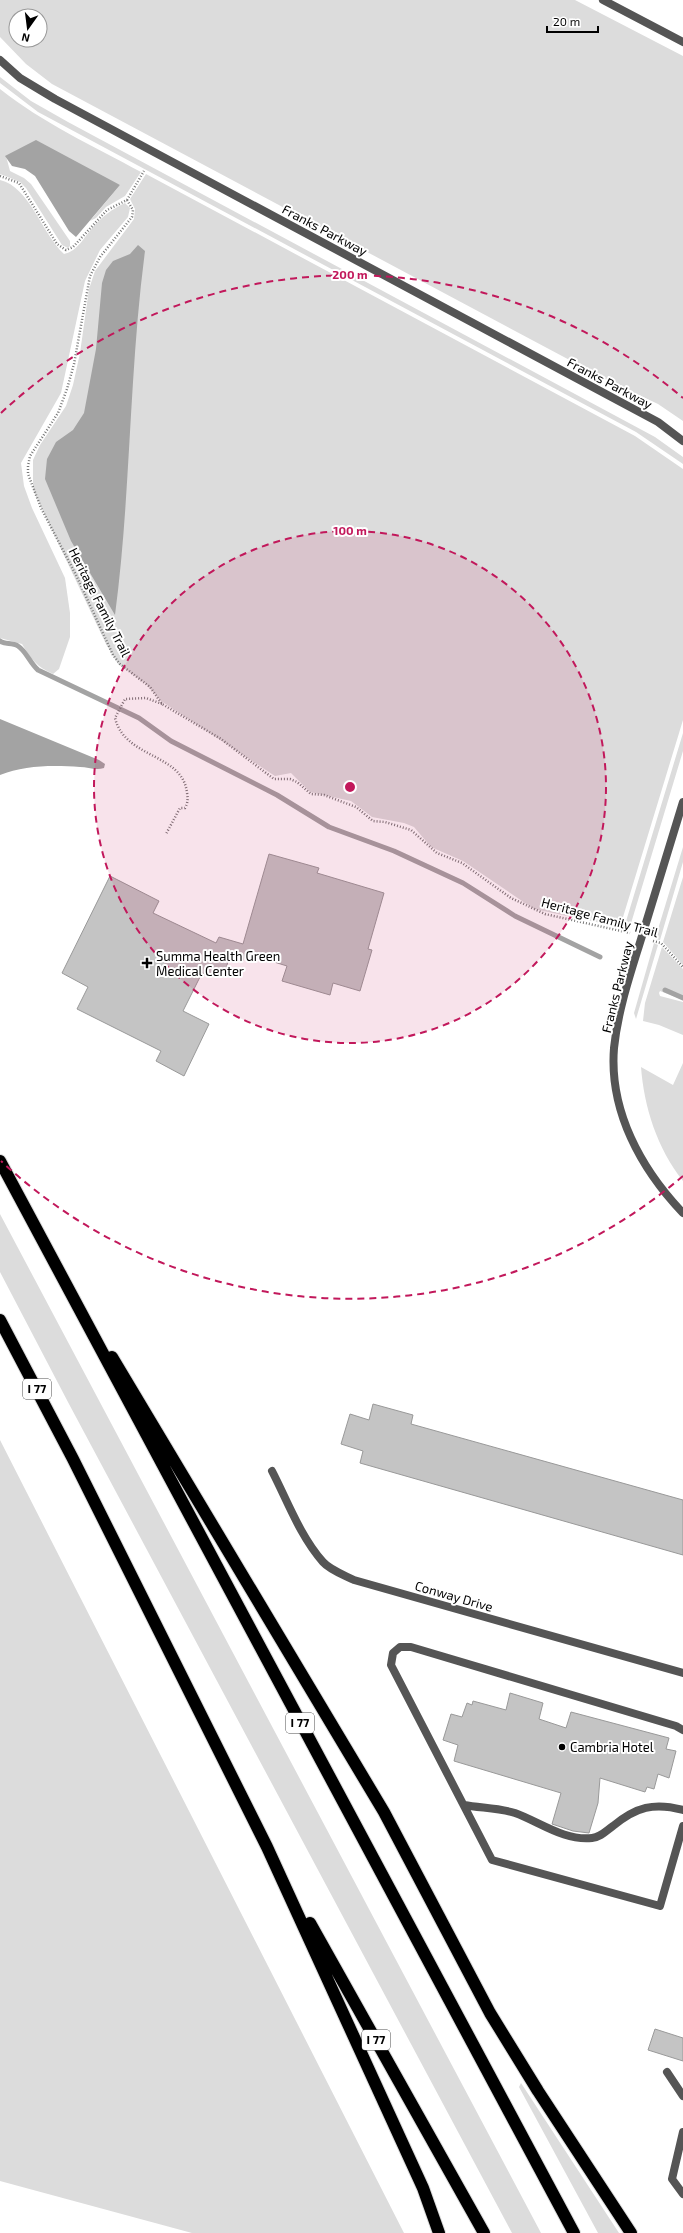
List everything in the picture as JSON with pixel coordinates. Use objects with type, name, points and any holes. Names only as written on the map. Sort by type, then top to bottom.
[{"type":"highway","name":"I 77","points":[[0,1161],[574,2233]]},
{"type":"highway","points":[[27,1213],[384,1812],[490,2013],[538,2091],[631,2233]]},
{"type":"highway","name":"I 77","points":[[0,1320],[73,1459],[267,1847],[484,2233]]},
{"type":"highway","points":[[267,1847],[423,2188],[439,2233]]},
{"type":"street","points":[[603,0],[683,42]]},
{"type":"street","name":"Franks Parkway","points":[[0,60],[20,78],[55,99],[658,422],[683,440]]},
{"type":"street","name":"Franks Parkway","points":[[683,802],[642,937],[617,1028],[614,1069],[623,1117],[632,1143],[664,1193],[683,1213]]},
{"type":"street","name":"Conway Drive","points":[[272,1471],[309,1543],[323,1563],[354,1580],[683,1673]]},
{"type":"street","points":[[683,1730],[668,1723],[412,1647],[400,1647],[393,1653],[391,1665],[492,1860],[660,1906],[683,1826]]},
{"type":"street","points":[[464,1805],[513,1813],[531,1820],[545,1828],[576,1838],[593,1838],[602,1835],[614,1825],[646,1807],[664,1805],[683,1810]]},
{"type":"street","points":[[667,2072],[683,2096]]},
{"type":"street","points":[[683,2132],[672,2179],[683,2194]]},
{"type":"path","points":[[0,176],[19,183],[57,244],[66,250],[73,247],[107,210],[116,204],[127,200],[144,171]]},
{"type":"path","name":"Heritage Family Trail","points":[[127,200],[133,210],[132,217],[100,256],[90,276],[68,389],[58,413],[30,456],[28,474],[41,508],[77,577],[113,655],[120,664],[150,687],[162,704],[220,739],[274,779],[290,779],[297,782],[311,794],[324,795],[356,807],[373,821],[385,822],[411,830],[437,853],[462,863],[511,898],[532,910],[622,931],[661,943],[683,967]]},
{"type":"path","points":[[162,704],[146,698],[132,697],[125,699],[115,718],[118,729],[127,739],[140,750],[177,769],[186,784],[188,804],[185,808],[180,808],[166,834]]},
{"type":"shaded area","points":[[0,0],[575,0],[683,56],[683,421],[658,404],[609,381],[52,84],[26,64],[11,48],[48,48],[48,8],[8,8],[8,45],[0,37]]},
{"type":"shaded area","points":[[0,77],[31,101],[68,122],[655,437],[683,457],[683,464],[636,432],[38,112],[0,83]]},
{"type":"shaded area","points":[[0,89],[33,113],[141,172],[125,196],[106,207],[96,218],[90,221],[120,185],[6,156],[10,171],[24,178],[31,184],[70,241],[70,246],[68,248],[62,245],[26,188],[20,182],[0,174]]},
{"type":"shaded area","points":[[36,140],[120,185],[76,237],[69,231],[35,176],[25,169],[12,166],[5,156]]},
{"type":"shaded area","points":[[146,174],[635,436],[683,469],[683,720],[620,927],[534,909],[463,861],[431,847],[414,827],[404,823],[372,817],[351,801],[310,792],[291,773],[275,776],[161,701],[146,684],[118,664],[106,644],[33,490],[33,460],[40,445],[66,406],[73,385],[80,353],[89,289],[95,271],[134,219],[135,209],[130,199]]},
{"type":"shaded area","points":[[0,180],[10,184],[28,201],[49,235],[64,254],[77,247],[96,223],[112,211],[125,203],[130,208],[128,217],[100,250],[85,281],[61,393],[21,463],[24,486],[32,508],[65,578],[70,613],[70,637],[59,669],[53,674],[35,662],[22,644],[0,638]]},
{"type":"shaded area","points":[[138,245],[145,251],[136,342],[124,524],[115,615],[71,541],[45,479],[47,459],[56,442],[73,430],[84,413],[96,349],[102,283],[106,270],[113,261],[130,254]]},
{"type":"shaded area","points":[[0,719],[99,760],[105,764],[104,768],[39,766],[19,769],[0,775]]},
{"type":"shaded area","points":[[683,733],[683,751],[629,930],[624,928]]},
{"type":"shaded area","points":[[683,847],[683,862],[660,940],[655,939]]},
{"type":"shaded area","points":[[683,877],[683,965],[663,942]]},
{"type":"shaded area","points":[[654,943],[658,945],[636,1019],[634,1013]]},
{"type":"shaded area","points":[[662,947],[683,969],[683,1000],[660,991],[659,993],[660,996],[683,1002],[683,1035],[659,1025],[643,1021],[645,1003]]},
{"type":"shaded area","points":[[683,1063],[683,1181],[666,1155],[653,1127],[645,1097],[641,1067],[673,1085]]},
{"type":"shaded area","points":[[0,1214],[541,2233],[512,2233],[69,1404],[0,1272]]},
{"type":"shaded area","points":[[0,1440],[404,2233],[192,2233],[0,2181]]},
{"type":"shaded area","points":[[521,2083],[619,2233],[598,2233],[519,2087]]},
{"type":"building","name":"Summa Health Green Medical Center","points":[[269,854],[319,868],[317,873],[384,893],[368,949],[372,950],[360,991],[333,983],[330,995],[282,981],[287,966],[245,953],[243,961],[229,958],[225,972],[213,969],[210,976],[202,973],[183,1011],[209,1024],[184,1076],[156,1061],[161,1051],[77,1009],[88,987],[62,973],[110,876],[159,901],[153,913],[216,943],[219,937],[243,944]]},
{"type":"building","points":[[373,1404],[413,1415],[411,1424],[683,1500],[683,1555],[360,1463],[363,1451],[341,1444],[350,1414],[369,1420]]},
{"type":"building","name":"Cambria Hotel","points":[[510,1693],[543,1703],[539,1719],[566,1728],[571,1712],[669,1738],[666,1749],[676,1751],[669,1778],[658,1774],[654,1789],[647,1787],[645,1792],[600,1778],[598,1803],[589,1833],[573,1831],[552,1824],[561,1793],[454,1761],[458,1745],[443,1740],[451,1714],[462,1717],[467,1703],[472,1705],[473,1701],[506,1710]]},
{"type":"building","points":[[655,2029],[683,2038],[683,2061],[648,2050]]},
{"type":"waterway","points":[[0,641],[18,646],[38,670],[139,718],[171,741],[277,795],[329,827],[394,851],[463,883],[515,916],[600,957]]},
{"type":"waterway","points":[[665,990],[683,998]]},
{"type":"place","name":"Summa Health Green Medical Center","points":[[147,963]]},
{"type":"place","name":"Cambria Hotel","points":[[562,1747]]}]
